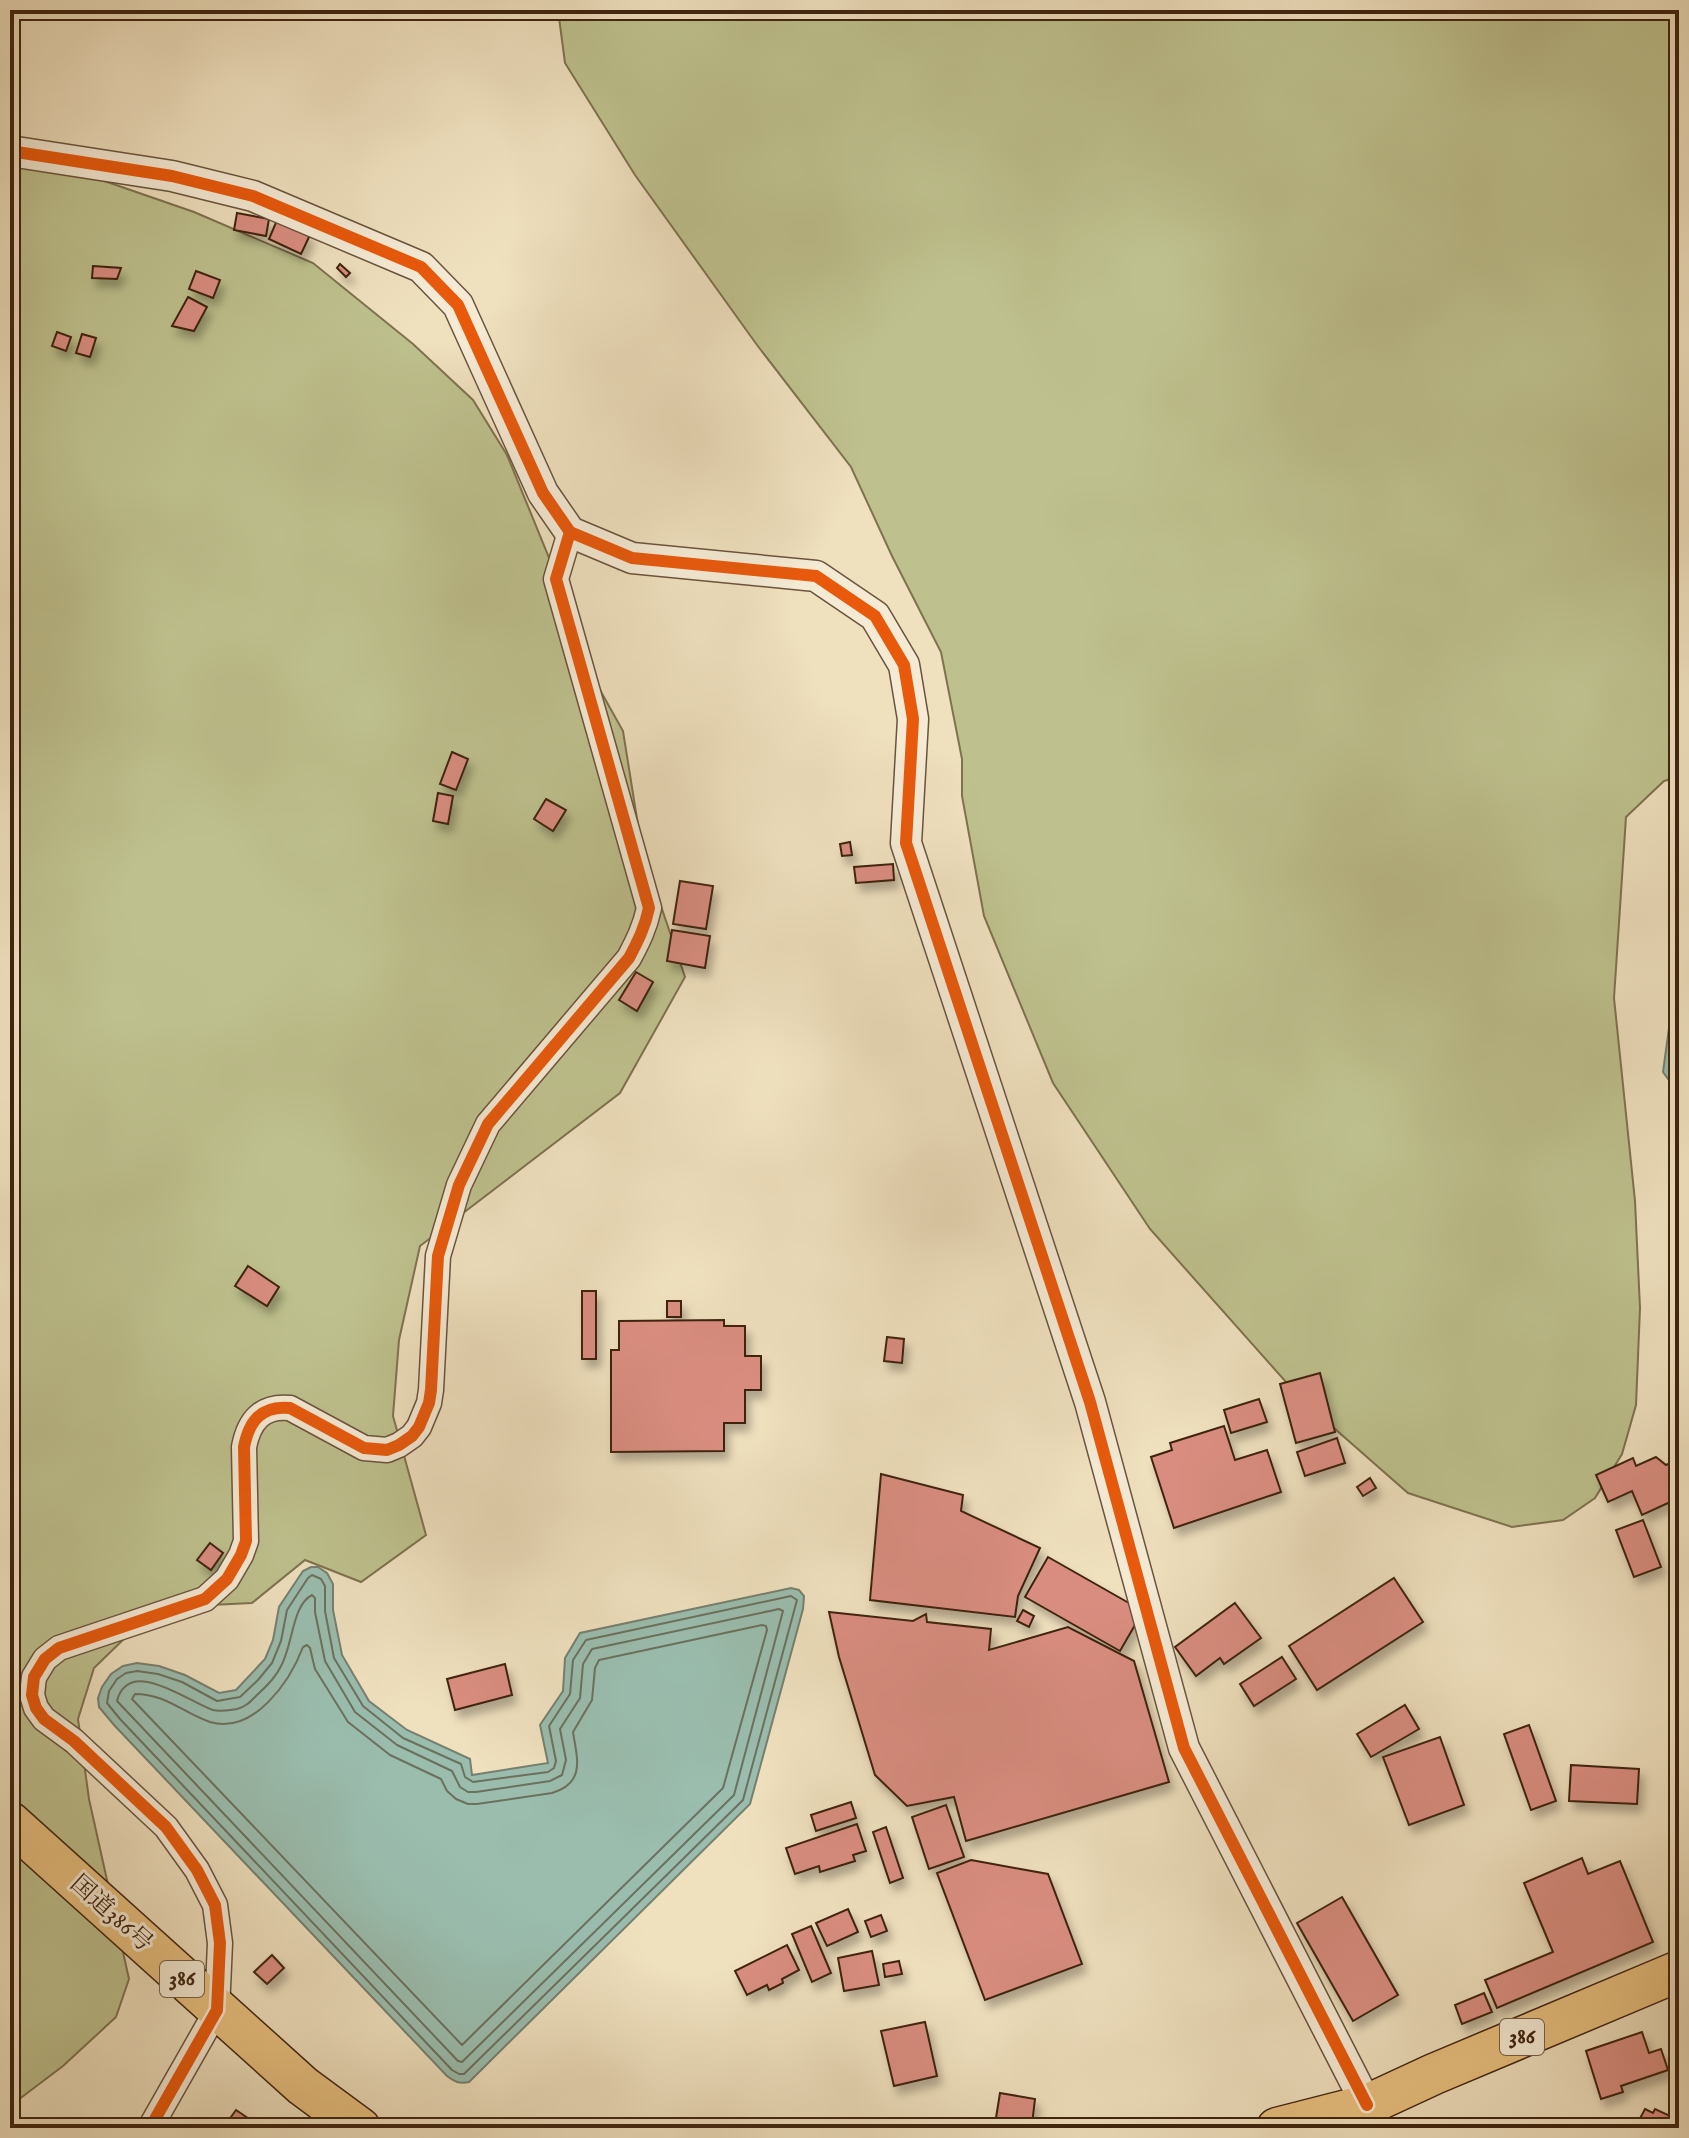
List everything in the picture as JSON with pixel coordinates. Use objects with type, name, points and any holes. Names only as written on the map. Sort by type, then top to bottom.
[{"type":"highway","name":"国道386号","points":[[10,1822],[303,2086],[360,2128]]},
{"type":"highway","name":"386","points":[[1277,2128],[1371,2117],[1434,2074],[1678,1974]]},
{"type":"street","points":[[10,151],[172,176],[253,196],[421,267],[458,305],[543,493],[570,532],[632,558],[816,576],[875,616],[904,665],[913,719],[906,843],[1090,1402],[1184,1748],[1371,2117]]},
{"type":"street","points":[[150,2128],[217,2010],[220,1943],[215,1905],[197,1870],[166,1827],[74,1741],[44,1719],[32,1695],[34,1677],[45,1659],[59,1648],[205,1599],[227,1579],[246,1541],[246,1434],[263,1413],[277,1407],[290,1408],[364,1448],[387,1450],[412,1436],[425,1415],[431,1390],[438,1256],[459,1185],[488,1124],[629,958],[641,937],[649,908],[556,579],[570,532]]},
{"type":"green space","points":[[558,10],[1679,10],[1679,777],[1664,781],[1626,817],[1614,998],[1635,1201],[1640,1308],[1636,1405],[1622,1454],[1595,1498],[1563,1520],[1512,1527],[1408,1493],[1302,1400],[1150,1229],[1053,1083],[984,916],[962,796],[962,759],[941,652],[851,467],[757,345],[635,175],[565,63]]},
{"type":"green space","points":[[10,143],[38,158],[194,212],[313,263],[413,344],[473,400],[507,455],[552,565],[576,647],[623,731],[642,850],[685,977],[620,1093],[420,1246],[399,1340],[393,1416],[426,1535],[361,1582],[305,1560],[252,1603],[189,1606],[131,1632],[94,1668],[78,1719],[89,1799],[129,1979],[116,2017],[63,2066],[10,2106]]},
{"type":"water","points":[[1669,1028],[1679,1028],[1679,1094],[1663,1072]]},
{"type":"water","points":[[318,1567],[327,1573],[333,1584],[333,1610],[342,1655],[369,1701],[407,1730],[470,1759],[472,1775],[548,1763],[540,1725],[563,1691],[565,1658],[580,1633],[791,1588],[799,1590],[804,1596],[750,1804],[469,2082],[457,2082],[447,2076],[99,1707],[102,1687],[111,1674],[123,1666],[137,1663],[159,1666],[185,1675],[219,1693],[236,1690],[265,1659],[273,1640],[279,1607],[303,1571]]},
{"type":"building","points":[[237,213],[269,219],[266,236],[234,230]]},
{"type":"building","points":[[277,220],[310,235],[301,254],[269,239]]},
{"type":"building","points":[[340,264],[350,273],[346,277],[337,268]]},
{"type":"building","points":[[93,266],[121,268],[117,279],[92,278]]},
{"type":"building","points":[[196,271],[220,280],[213,298],[189,289]]},
{"type":"building","points":[[188,297],[207,307],[194,331],[172,326]]},
{"type":"building","points":[[57,332],[71,337],[66,351],[52,346]]},
{"type":"building","points":[[82,334],[96,338],[90,357],[76,353]]},
{"type":"building","points":[[452,752],[468,759],[456,790],[440,784]]},
{"type":"building","points":[[438,793],[453,796],[448,824],[433,821]]},
{"type":"building","points":[[546,799],[566,810],[553,831],[534,819]]},
{"type":"building","points":[[850,842],[852,855],[842,856],[840,844]]},
{"type":"building","points":[[893,864],[894,880],[856,883],[854,867]]},
{"type":"building","points":[[680,881],[713,886],[706,929],[673,924]]},
{"type":"building","points":[[672,930],[710,936],[705,968],[667,961]]},
{"type":"building","points":[[636,972],[653,982],[637,1011],[619,1000]]},
{"type":"building","points":[[248,1266],[279,1287],[267,1306],[235,1286]]},
{"type":"building","points":[[582,1291],[596,1291],[596,1359],[582,1359]]},
{"type":"building","points":[[667,1301],[681,1301],[681,1317],[667,1317]]},
{"type":"building","points":[[724,1320],[724,1326],[745,1326],[745,1356],[761,1356],[761,1390],[745,1390],[745,1423],[724,1423],[724,1451],[611,1452],[611,1350],[619,1350],[619,1321]]},
{"type":"building","points":[[887,1337],[904,1339],[902,1363],[884,1361]]},
{"type":"building","points":[[1320,1373],[1335,1432],[1296,1443],[1280,1384]]},
{"type":"building","points":[[1259,1399],[1267,1422],[1231,1433],[1224,1410]]},
{"type":"building","points":[[1224,1426],[1235,1460],[1267,1450],[1281,1492],[1174,1528],[1151,1457],[1172,1450],[1170,1443]]},
{"type":"building","points":[[1337,1438],[1345,1463],[1305,1476],[1297,1452]]},
{"type":"building","points":[[1656,1457],[1666,1465],[1679,1459],[1679,1498],[1642,1515],[1632,1491],[1608,1502],[1596,1475],[1633,1458],[1636,1466]]},
{"type":"building","points":[[881,1474],[963,1495],[961,1511],[1040,1548],[1018,1596],[1015,1617],[870,1600]]},
{"type":"building","points":[[1370,1478],[1376,1488],[1363,1496],[1357,1487]]},
{"type":"building","points":[[1643,1520],[1661,1567],[1634,1577],[1616,1530]]},
{"type":"building","points":[[210,1543],[223,1553],[211,1570],[197,1560]]},
{"type":"building","points":[[1048,1557],[1143,1611],[1120,1651],[1025,1597]]},
{"type":"building","points":[[1394,1578],[1423,1622],[1317,1690],[1289,1646]]},
{"type":"building","points":[[1235,1603],[1261,1638],[1224,1664],[1220,1658],[1196,1676],[1175,1647]]},
{"type":"building","points":[[1023,1610],[1034,1616],[1029,1627],[1017,1621]]},
{"type":"building","points":[[829,1612],[913,1621],[926,1614],[927,1622],[991,1629],[989,1650],[1068,1627],[1134,1661],[1169,1782],[966,1841],[954,1797],[907,1806],[875,1775],[839,1657]]},
{"type":"building","points":[[1282,1657],[1296,1679],[1254,1706],[1240,1684]]},
{"type":"building","points":[[505,1664],[512,1695],[455,1710],[447,1679]]},
{"type":"building","points":[[1405,1705],[1419,1729],[1371,1757],[1357,1734]]},
{"type":"building","points":[[1529,1725],[1556,1801],[1531,1810],[1504,1734]]},
{"type":"building","points":[[1440,1737],[1464,1805],[1409,1825],[1383,1757]]},
{"type":"building","points":[[1571,1765],[1639,1769],[1637,1804],[1569,1801]]},
{"type":"building","points":[[851,1802],[856,1818],[816,1831],[811,1815]]},
{"type":"building","points":[[946,1805],[964,1857],[929,1869],[912,1817]]},
{"type":"building","points":[[857,1824],[866,1851],[853,1855],[855,1861],[820,1872],[819,1866],[795,1874],[786,1848]]},
{"type":"building","points":[[886,1827],[903,1878],[890,1883],[873,1832]]},
{"type":"building","points":[[1582,1858],[1588,1874],[1620,1861],[1653,1942],[1497,2008],[1485,1980],[1553,1952],[1524,1883]]},
{"type":"building","points":[[971,1860],[1048,1874],[1082,1964],[985,2000],[937,1873]]},
{"type":"building","points":[[1342,1897],[1398,1995],[1353,2021],[1297,1923]]},
{"type":"building","points":[[848,1909],[858,1932],[827,1946],[816,1923]]},
{"type":"building","points":[[881,1915],[887,1931],[871,1937],[865,1921]]},
{"type":"building","points":[[811,1926],[831,1973],[812,1982],[792,1934]]},
{"type":"building","points":[[787,1945],[799,1970],[769,1990],[767,1985],[747,1995],[735,1971]]},
{"type":"building","points":[[872,1951],[879,1985],[844,1991],[838,1958]]},
{"type":"building","points":[[272,1955],[284,1968],[267,1984],[254,1972]]},
{"type":"building","points":[[899,1961],[902,1974],[885,1977],[883,1964]]},
{"type":"building","points":[[1484,1993],[1492,2012],[1462,2024],[1455,2005]]},
{"type":"building","points":[[925,2022],[937,2076],[894,2086],[881,2031]]},
{"type":"building","points":[[1642,2032],[1649,2053],[1661,2049],[1668,2070],[1621,2086],[1623,2092],[1601,2099],[1586,2051]]},
{"type":"building","points":[[1000,2093],[1035,2099],[1032,2124],[996,2118]]},
{"type":"building","points":[[1645,2109],[1653,2113],[1655,2109],[1679,2120],[1678,2128],[1636,2126]]},
{"type":"building","points":[[236,2110],[261,2127],[223,2128]]},
{"type":"cycle path","points":[[10,151],[172,176],[253,196],[421,267],[458,305],[543,493],[570,532],[632,558],[816,576],[875,616],[904,665],[913,719],[906,843],[1090,1402],[1184,1748],[1367,2105]]},
{"type":"cycle path","points":[[150,2128],[217,2010],[220,1943],[215,1905],[197,1870],[166,1827],[74,1741],[44,1719],[32,1695],[34,1677],[45,1659],[59,1648],[205,1599],[227,1579],[246,1541],[244,1447],[253,1422],[264,1412],[290,1408],[364,1448],[387,1450],[412,1436],[419,1427],[431,1390],[438,1256],[459,1185],[488,1124],[629,958],[649,908],[556,579],[570,532]]}]
